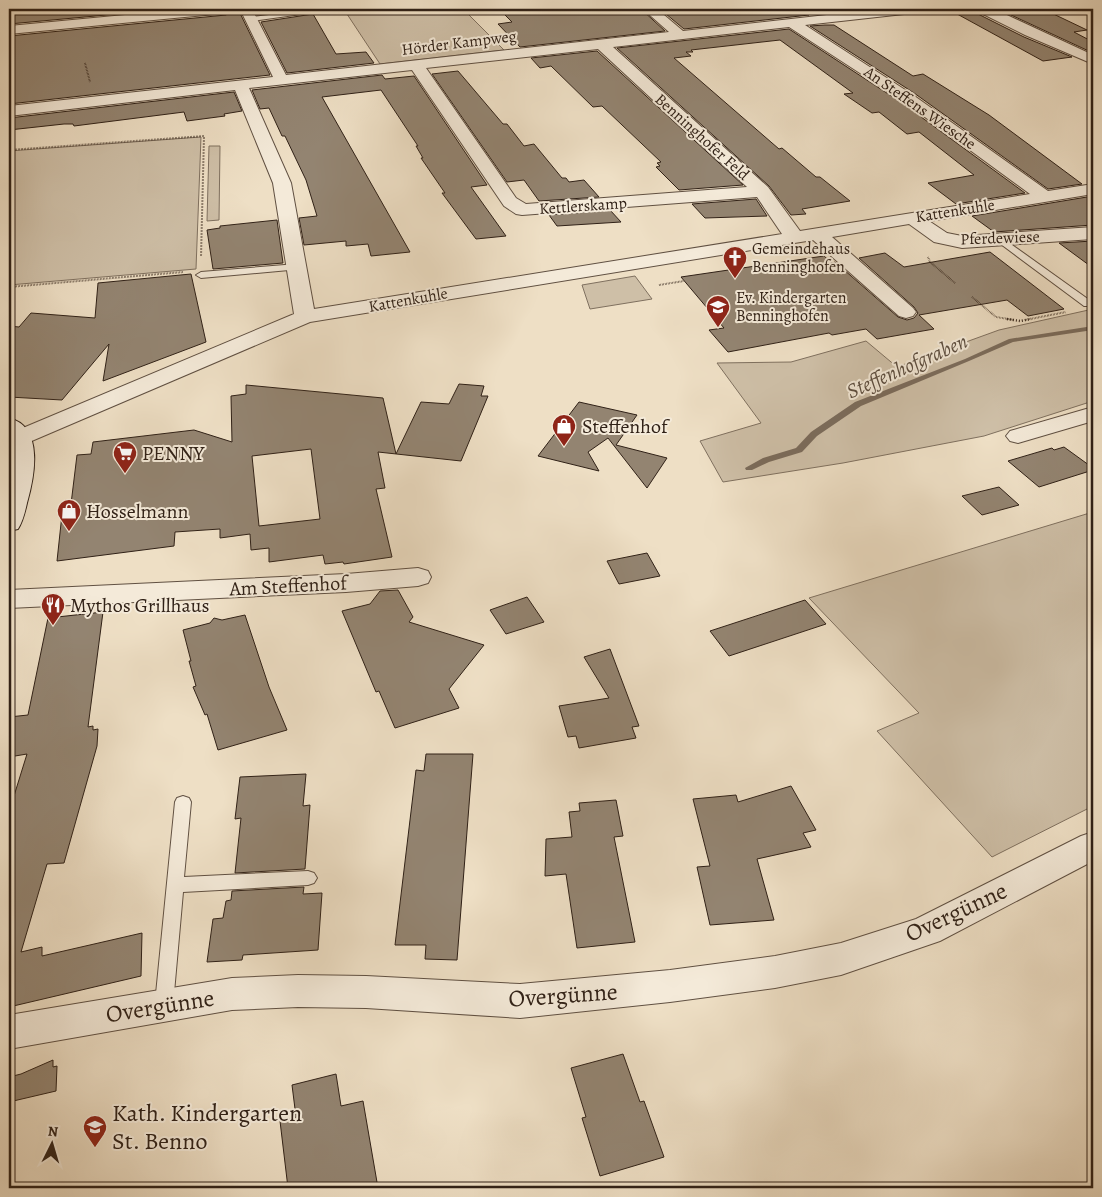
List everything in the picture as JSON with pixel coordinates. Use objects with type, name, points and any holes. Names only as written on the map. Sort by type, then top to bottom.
[{"type":"street","points":[[9,30],[226,9]]},
{"type":"street","points":[[649,9],[680,35]]},
{"type":"street","name":"Hörder Kampweg","points":[[9,111],[792,23],[886,10],[913,9]]},
{"type":"street","points":[[984,9],[1093,60]]},
{"type":"street","points":[[249,14],[282,81]]},
{"type":"street","name":"An Steffens Wiesche","points":[[792,23],[908,98],[1045,197]]},
{"type":"street","name":"Benninghofer Feld","points":[[601,44],[762,192],[795,236]]},
{"type":"street","name":"Kettlerskamp","points":[[417,66],[510,202],[522,210],[762,192]]},
{"type":"street","points":[[241,86],[282,184],[305,317]]},
{"type":"street","name":"Kattenkuhle","points":[[14,432],[305,317],[1093,189]]},
{"type":"street","name":"Pferdewiese","points":[[912,218],[941,238],[962,242],[1093,233]]},
{"type":"street","points":[[816,233],[906,312]]},
{"type":"street","points":[[1018,436],[1093,414]]},
{"type":"street","points":[[9,523],[23,449],[14,432]]},
{"type":"street","name":"Am Steffenhof","points":[[9,599],[346,583],[418,577]]},
{"type":"street","name":"Overgünne","points":[[9,1032],[164,1004],[232,994],[298,991],[366,992],[520,1000],[670,986],[775,972],[841,959],[927,930],[1093,845]]},
{"type":"lane","points":[[249,14],[334,9]]},
{"type":"lane","points":[[1001,240],[1088,304]]},
{"type":"lane","points":[[201,273],[297,267]]},
{"type":"lane","points":[[164,1004],[183,802]]},
{"type":"lane","points":[[176,885],[308,878]]},
{"type":"path","points":[[9,150],[204,136],[201,273],[9,287]]},
{"type":"path","points":[[928,257],[930,262],[955,283]]},
{"type":"path","points":[[659,285],[684,281]]},
{"type":"path","points":[[972,297],[996,317],[1020,322],[1084,308],[1088,304]]},
{"type":"shaded area","points":[[364,9],[463,9],[504,50],[380,64],[345,11]]},
{"type":"shaded area","points":[[201,137],[196,269],[9,285],[9,151]]},
{"type":"shaded area","points":[[209,146],[220,146],[219,220],[207,221]]},
{"type":"shaded area","points":[[635,276],[652,299],[590,309],[582,285]]},
{"type":"shaded area","points":[[1093,309],[1093,401],[984,436],[843,463],[723,482],[700,441],[761,423],[717,363],[791,362],[866,341],[897,367],[999,330]]},
{"type":"shaded area","points":[[1093,512],[1093,806],[992,857],[877,731],[919,713],[809,598]]},
{"type":"building","points":[[44,9],[171,9],[9,24],[9,13]]},
{"type":"building","points":[[238,9],[270,75],[9,104],[9,36],[226,15]]},
{"type":"building","points":[[254,9],[306,9],[257,15]]},
{"type":"building","points":[[547,9],[641,9],[665,31],[520,47],[498,24],[512,22],[503,13]]},
{"type":"building","points":[[660,9],[800,9],[809,15],[684,29]]},
{"type":"building","points":[[948,9],[975,9],[978,14],[1024,37],[1072,57],[1043,61]]},
{"type":"building","points":[[998,9],[1043,9],[1087,30],[1074,32],[1093,42],[1093,53]]},
{"type":"building","points":[[313,14],[336,54],[366,52],[374,63],[287,73],[261,22]]},
{"type":"building","points":[[834,25],[913,76],[923,74],[989,115],[1082,184],[1048,189],[914,93],[810,26]]},
{"type":"building","points":[[789,29],[902,103],[1025,193],[956,204],[928,183],[974,175],[919,132],[907,134],[879,112],[872,113],[844,94],[853,93],[780,40],[691,50],[693,52],[686,52],[691,56],[674,58],[779,149],[782,148],[816,177],[820,177],[850,201],[802,209],[806,214],[791,215],[769,186],[617,48]]},
{"type":"building","points":[[597,51],[743,185],[679,190],[656,167],[660,166],[657,163],[661,162],[602,106],[593,107],[551,66],[540,68],[531,58]]},
{"type":"building","points":[[458,71],[503,124],[507,124],[524,146],[534,144],[562,178],[566,178],[569,182],[584,180],[599,197],[539,201],[524,180],[507,182],[432,74]]},
{"type":"building","points":[[382,75],[385,79],[414,76],[487,185],[471,187],[506,236],[476,239],[442,193],[445,193],[421,158],[423,158],[416,146],[418,146],[381,90],[322,97],[410,252],[371,256],[368,244],[346,246],[346,241],[304,245],[299,218],[317,216],[306,180],[269,108],[260,109],[252,90]]},
{"type":"building","points":[[234,92],[242,111],[224,114],[225,116],[187,121],[184,112],[74,126],[73,124],[64,124],[9,130],[9,118]]},
{"type":"building","points":[[1093,196],[1093,225],[994,232],[972,216]]},
{"type":"building","points":[[756,199],[767,216],[705,218],[692,204]]},
{"type":"building","points":[[610,210],[621,222],[557,226],[549,215]]},
{"type":"building","points":[[277,220],[283,263],[213,269],[207,230],[220,228],[220,226]]},
{"type":"building","points":[[1093,241],[1093,268],[1059,243]]},
{"type":"building","points":[[990,252],[1064,309],[1028,316],[1007,300],[919,315],[934,329],[877,339],[866,329],[832,335],[829,333],[728,352],[709,330],[724,328],[681,277],[824,256],[832,263],[835,262],[898,317],[907,320],[914,318],[918,313],[914,307],[859,258],[885,253],[904,267]]},
{"type":"building","points":[[191,274],[206,342],[103,381],[109,344],[62,400],[9,397],[9,326],[19,327],[31,313],[95,318],[98,283]]},
{"type":"building","points":[[459,384],[484,386],[481,396],[488,396],[461,461],[396,454],[421,402],[449,404]]},
{"type":"building","points":[[246,385],[383,398],[396,454],[378,452],[385,488],[376,489],[392,557],[344,564],[343,562],[325,564],[323,555],[269,562],[269,548],[251,550],[250,534],[220,538],[220,529],[175,532],[174,546],[57,561],[63,505],[71,504],[77,455],[91,454],[93,442],[194,430],[232,442],[231,396],[246,394]],"holes":[[[311,449],[320,519],[259,526],[252,456]]]},
{"type":"building","points":[[579,402],[637,415],[616,445],[667,458],[647,488],[608,438],[588,452],[599,471],[538,456]]},
{"type":"building","points":[[1064,447],[1093,468],[1093,470],[1039,487],[1008,461],[1052,448],[1054,450]]},
{"type":"building","points":[[999,487],[1019,505],[982,515],[962,496]]},
{"type":"building","points":[[647,553],[660,576],[619,584],[607,561]]},
{"type":"building","points":[[398,590],[413,617],[409,622],[484,645],[449,689],[459,708],[395,728],[379,691],[376,692],[342,611],[370,604],[380,591]]},
{"type":"building","points":[[527,597],[544,622],[506,634],[490,610]]},
{"type":"building","points":[[805,600],[826,624],[729,656],[710,631]]},
{"type":"building","points":[[103,612],[88,727],[93,726],[93,730],[98,729],[97,746],[64,863],[47,864],[21,952],[42,947],[42,956],[142,933],[141,976],[9,1007],[9,812],[27,754],[9,757],[9,717],[28,715],[48,618]]},
{"type":"building","points":[[245,615],[269,687],[287,730],[218,750],[207,714],[205,715],[193,687],[196,686],[183,630],[210,623],[214,618],[222,620]]},
{"type":"building","points":[[610,649],[639,726],[632,727],[636,738],[579,748],[576,736],[568,737],[559,706],[609,698],[584,657]]},
{"type":"building","points":[[426,754],[473,754],[457,960],[425,959],[426,945],[395,945],[416,770],[424,771]]},
{"type":"building","points":[[306,774],[303,806],[310,805],[305,869],[235,873],[241,818],[235,819],[240,777]]},
{"type":"building","points":[[791,786],[816,830],[803,833],[811,847],[757,859],[774,920],[710,925],[697,867],[710,866],[693,799],[736,795],[738,802]]},
{"type":"building","points":[[616,800],[623,836],[614,837],[635,942],[577,948],[566,874],[545,876],[546,839],[572,837],[569,812],[580,811],[579,803]]},
{"type":"building","points":[[304,887],[303,894],[322,893],[318,950],[243,955],[242,960],[207,962],[213,919],[223,918],[226,901],[231,900],[232,891]]},
{"type":"building","points":[[623,1054],[640,1102],[644,1101],[664,1157],[600,1176],[582,1118],[586,1117],[571,1068]]},
{"type":"building","points":[[53,1060],[53,1067],[57,1066],[56,1091],[9,1102],[9,1077],[21,1074]]},
{"type":"building","points":[[336,1074],[341,1106],[363,1101],[378,1188],[288,1188],[280,1121],[296,1117],[292,1085]]},
{"type":"waterway","name":"Steffenhofgraben","points":[[749,468],[766,460],[799,450],[814,434],[858,404],[1011,340],[1093,328]]},
{"type":"place","name":"Gemeindehaus Benninghofen","points":[[735,279]]},
{"type":"place","name":"Ev. Kindergarten Benninghofen","points":[[718,328]]},
{"type":"place","name":"Steffenhof","points":[[564,447]]},
{"type":"place","name":"PENNY","points":[[125,474]]},
{"type":"place","name":"Hosselmann","points":[[69,532]]},
{"type":"place","name":"Mythos Grillhaus","points":[[53,626]]},
{"type":"place","name":"Kath. Kindergarten St. Benno","points":[[95,1148]]}]
